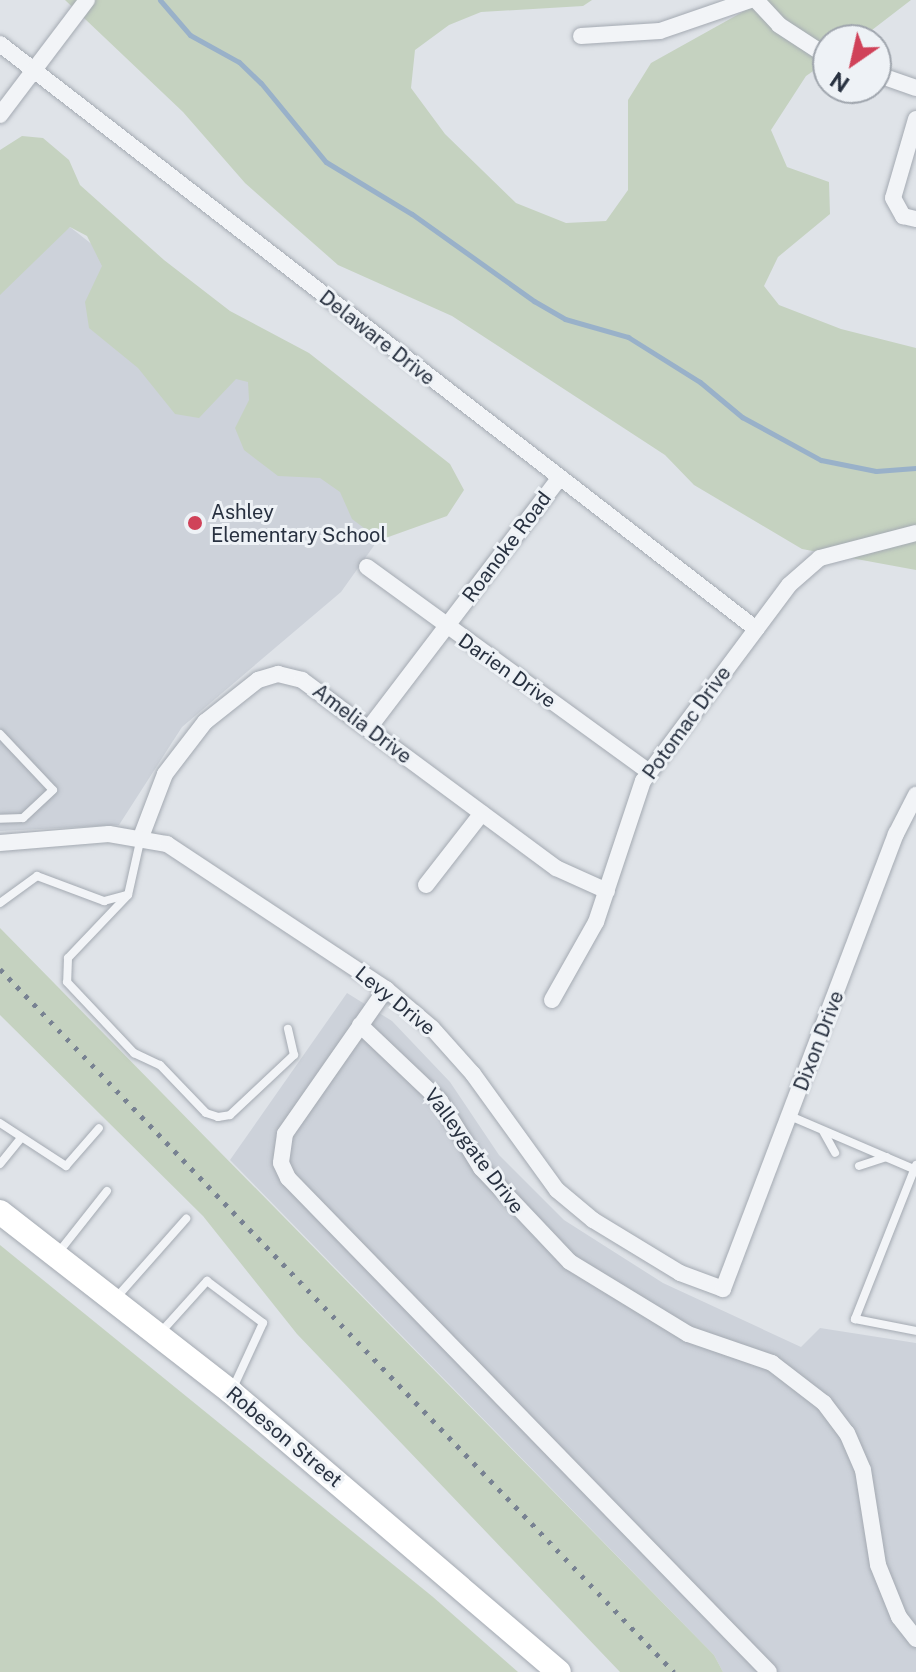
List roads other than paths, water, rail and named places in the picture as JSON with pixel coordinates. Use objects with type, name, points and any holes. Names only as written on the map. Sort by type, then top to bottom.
[{"type":"main road","name":"Robeson Street","points":[[0,1212],[156,1337],[231,1392],[559,1672]]},
{"type":"street","points":[[0,115],[87,0]]},
{"type":"street","points":[[581,36],[660,31],[753,0],[779,25],[812,47]]},
{"type":"street","name":"Delaware Drive","points":[[0,44],[558,480],[756,629]]},
{"type":"street","points":[[892,80],[916,88]]},
{"type":"street","points":[[916,119],[893,198],[903,216],[916,219]]},
{"type":"street","name":"Roanoke Road","points":[[369,728],[558,480]]},
{"type":"street","name":"Potomac Drive","points":[[552,1000],[596,922],[630,812],[649,772],[789,585],[820,558],[916,533]]},
{"type":"street","name":"Darien Drive","points":[[367,567],[446,628],[649,772]]},
{"type":"street","name":"Amelia Drive","points":[[141,837],[165,774],[205,722],[258,680],[278,674],[302,680],[556,868],[607,891]]},
{"type":"street","name":"Dixon Drive","points":[[723,1289],[896,834],[915,802]]},
{"type":"street","points":[[426,885],[482,813]]},
{"type":"street","name":"Levy Drive","points":[[1,843],[94,834],[141,837],[167,844],[386,989],[432,1028],[473,1074],[557,1190],[626,1245],[723,1289]]},
{"type":"street","points":[[386,989],[285,1134],[281,1163],[288,1178],[769,1672]]},
{"type":"street","name":"Valleygate Drive","points":[[360,1025],[399,1056],[440,1101],[481,1168],[570,1262],[688,1334],[772,1363],[824,1403],[847,1433],[863,1470],[878,1565],[899,1617],[916,1639]]},
{"type":"lane","points":[[0,734],[53,790],[23,818],[2,819],[1,843]]},
{"type":"lane","name":"Amelia Drive","points":[[128,895],[141,837]]},
{"type":"lane","points":[[0,903],[37,876],[104,901],[128,895]]},
{"type":"lane","points":[[128,895],[68,958],[67,982],[134,1053],[160,1065],[206,1113],[230,1115],[294,1055],[288,1029]]},
{"type":"lane","points":[[790,1116],[915,1168],[855,1319],[916,1331]]},
{"type":"lane","points":[[0,1123],[20,1139],[37,1143],[66,1166],[99,1128]]},
{"type":"lane","points":[[822,1130],[835,1153]]},
{"type":"lane","points":[[0,1164],[20,1139]]},
{"type":"lane","points":[[859,1166],[887,1157]]},
{"type":"lane","points":[[55,1257],[107,1191]]},
{"type":"lane","points":[[113,1302],[186,1219]]},
{"type":"lane","points":[[156,1337],[207,1281],[263,1323],[231,1392]]},
{"type":"waterway","points":[[160,0],[190,35],[239,62],[261,83],[326,162],[412,214],[534,301],[565,319],[628,337],[700,382],[742,417],[821,460],[876,471],[916,468]]},
{"type":"railway","points":[[0,969],[674,1672]]},
{"type":"place","name":"Ashley Elementary School","points":[[195,523]]}]
